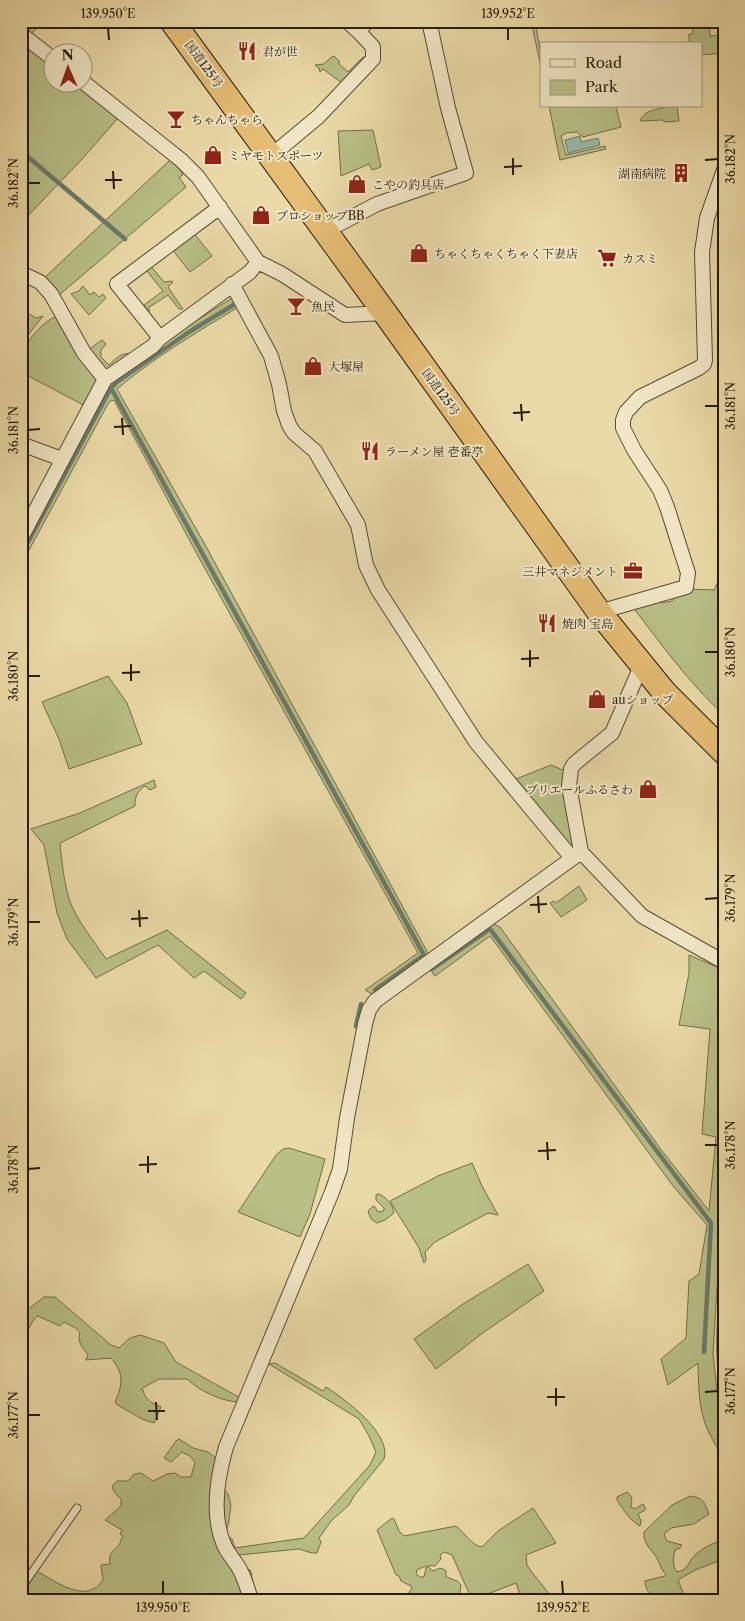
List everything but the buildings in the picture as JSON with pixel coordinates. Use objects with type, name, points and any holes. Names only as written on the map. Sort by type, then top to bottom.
[{"type":"highway","name":"国道125号","points":[[172,21],[326,231],[599,612],[665,694],[724,752]]},
{"type":"street","points":[[271,156],[318,116],[373,58],[373,47],[363,27],[348,21]]},
{"type":"street","points":[[326,231],[377,204],[466,173],[448,108],[429,21]]},
{"type":"street","points":[[21,34],[42,50]]},
{"type":"street","points":[[92,89],[181,160],[198,177],[258,262],[282,274],[345,314],[385,313]]},
{"type":"street","points":[[599,612],[686,586],[688,573],[667,507],[660,490],[634,450],[623,428],[623,420],[626,412],[640,397],[704,364],[702,252],[707,218],[724,170]]},
{"type":"street","points":[[160,338],[117,284],[220,207]]},
{"type":"street","points":[[21,538],[105,379],[250,272],[258,262]]},
{"type":"street","points":[[21,273],[40,282],[51,294],[84,354],[105,379]]},
{"type":"street","points":[[232,284],[271,356],[289,425],[294,433],[315,451],[358,525],[366,565],[378,590],[476,742],[576,855],[642,916],[724,962]]},
{"type":"street","points":[[21,444],[62,460]]},
{"type":"street","points":[[576,855],[569,786],[571,770],[574,764],[612,733],[642,664]]},
{"type":"street","points":[[251,1600],[240,1570],[221,1537],[217,1509],[220,1467],[230,1438],[340,1169],[347,1118],[369,1010],[375,1001],[576,855]]},
{"type":"lane","points":[[21,1588],[77,1508]]},
{"type":"green space","points":[[21,21],[44,21],[30,35],[21,27]]},
{"type":"green space","points":[[531,21],[535,21],[540,49],[540,62]]},
{"type":"green space","points":[[692,21],[709,21],[710,36],[721,35],[721,39],[724,39],[724,53],[702,55],[702,42],[689,42],[689,34],[693,34]]},
{"type":"green space","points":[[21,39],[42,56],[42,92],[86,92],[118,118],[21,223]]},
{"type":"green space","points":[[334,56],[340,62],[338,63],[348,72],[363,57],[366,59],[342,83],[323,69],[320,72],[319,68],[315,65],[324,64]]},
{"type":"green space","points":[[549,108],[616,108],[621,127],[583,137],[577,132],[566,133],[561,136],[566,155],[605,146],[606,149],[560,160]]},
{"type":"green space","points":[[661,108],[677,108],[679,121],[640,121],[649,112]]},
{"type":"green space","points":[[373,130],[381,167],[372,170],[369,164],[341,176],[338,131]]},
{"type":"green space","points":[[170,160],[182,173],[183,175],[179,177],[186,187],[58,296],[43,279]]},
{"type":"green space","points":[[193,232],[212,256],[190,272],[171,248]]},
{"type":"green space","points":[[149,264],[164,282],[173,282],[168,287],[183,309],[179,309],[168,295],[148,308],[150,311],[147,311],[144,305],[163,291],[146,270]]},
{"type":"green space","points":[[83,286],[90,295],[94,292],[99,297],[103,294],[106,298],[89,315],[71,294],[79,291]]},
{"type":"green space","points":[[232,298],[237,308],[191,336],[117,389],[203,541],[429,955],[374,995],[365,990],[418,953],[204,567],[114,400],[109,402],[21,565],[21,543],[105,387],[169,338]]},
{"type":"green space","points":[[21,309],[36,318],[43,316],[21,344]]},
{"type":"green space","points":[[56,317],[98,378],[87,407],[21,372],[21,356],[24,348],[41,326]]},
{"type":"green space","points":[[102,340],[106,344],[101,350],[101,357],[109,365],[121,355],[130,354],[108,372],[88,350]]},
{"type":"green space","points":[[724,569],[724,715],[687,676],[632,606],[652,600],[662,603],[672,601],[679,592],[690,589],[714,590]]},
{"type":"green space","points":[[108,676],[127,703],[142,744],[69,769],[59,739],[42,702]]},
{"type":"green space","points":[[551,765],[565,771],[576,842],[572,847],[516,779]]},
{"type":"green space","points":[[154,780],[156,787],[150,790],[145,786],[138,792],[135,806],[60,843],[62,866],[70,902],[82,924],[106,959],[167,930],[246,993],[241,999],[204,971],[194,978],[158,945],[96,978],[67,939],[57,913],[44,845],[31,829],[80,813]]},
{"type":"green space","points":[[579,886],[587,900],[561,917],[550,903],[554,901],[556,903]]},
{"type":"green space","points":[[491,923],[500,927],[660,1148],[709,1211],[716,1137],[702,1134],[710,1029],[679,1025],[689,973],[689,955],[724,970],[724,1175],[713,1354],[718,1399],[724,1413],[724,1457],[705,1423],[700,1401],[698,1363],[668,1385],[661,1359],[686,1338],[689,1281],[699,1274],[707,1225],[673,1186],[490,936],[435,976],[429,968]]},
{"type":"green space","points":[[289,1148],[325,1159],[310,1214],[300,1237],[238,1212],[276,1155],[283,1149]]},
{"type":"green space","points":[[472,1163],[498,1215],[488,1213],[435,1242],[425,1252],[426,1260],[424,1263],[419,1248],[390,1201],[438,1176]]},
{"type":"green space","points":[[379,1194],[388,1201],[394,1213],[377,1223],[371,1219],[368,1211],[373,1206],[378,1212],[384,1211],[384,1208],[376,1200],[376,1195]]},
{"type":"green space","points":[[528,1264],[544,1291],[484,1332],[436,1369],[414,1339],[463,1304]]},
{"type":"green space","points":[[44,1297],[55,1297],[111,1345],[119,1348],[130,1338],[140,1335],[164,1343],[176,1362],[242,1399],[240,1402],[233,1402],[219,1398],[198,1388],[187,1379],[159,1379],[141,1389],[149,1401],[161,1407],[154,1423],[142,1419],[116,1404],[121,1379],[115,1363],[111,1358],[86,1360],[88,1355],[81,1345],[79,1340],[80,1333],[76,1328],[64,1322],[60,1326],[38,1316],[21,1339],[21,1315]]},
{"type":"green space","points":[[275,1363],[323,1391],[326,1387],[355,1408],[374,1428],[385,1449],[384,1459],[349,1505],[332,1520],[319,1538],[321,1542],[317,1553],[299,1549],[238,1555],[241,1564],[251,1571],[255,1600],[33,1600],[23,1594],[37,1571],[71,1589],[89,1591],[96,1587],[103,1580],[101,1565],[110,1564],[110,1555],[119,1545],[123,1536],[120,1534],[122,1530],[105,1520],[121,1506],[121,1499],[114,1492],[112,1486],[117,1481],[128,1481],[134,1474],[141,1473],[153,1481],[167,1474],[175,1473],[181,1477],[191,1477],[195,1462],[190,1456],[182,1452],[171,1462],[164,1458],[179,1439],[193,1448],[208,1452],[217,1459],[221,1485],[228,1494],[231,1505],[225,1535],[232,1539],[235,1548],[304,1538],[370,1465],[376,1452],[359,1419],[269,1364]]},
{"type":"green space","points":[[627,1492],[631,1497],[631,1507],[635,1509],[643,1504],[645,1507],[645,1510],[638,1514],[641,1521],[640,1526],[630,1518],[617,1500],[617,1497]]},
{"type":"green space","points":[[690,1496],[703,1501],[709,1514],[694,1524],[671,1528],[664,1534],[667,1541],[682,1545],[675,1550],[673,1562],[675,1569],[677,1572],[683,1570],[697,1553],[707,1546],[722,1540],[724,1559],[695,1570],[678,1580],[686,1600],[660,1599],[650,1593],[646,1588],[645,1581],[665,1576],[666,1574],[647,1544],[644,1532],[672,1505]]},
{"type":"green space","points":[[533,1508],[556,1543],[526,1555],[527,1565],[554,1600],[522,1600],[516,1583],[472,1600],[452,1555],[444,1552],[440,1555],[441,1559],[435,1566],[428,1566],[421,1568],[417,1570],[416,1574],[424,1577],[428,1567],[433,1571],[440,1568],[444,1569],[446,1577],[457,1581],[461,1585],[458,1600],[407,1600],[412,1589],[411,1586],[401,1581],[399,1576],[396,1575],[377,1530],[392,1518],[404,1536],[456,1526],[471,1541],[482,1547],[498,1531]]},
{"type":"shaded area","points":[[580,136],[581,142],[598,138],[600,145],[568,153],[565,140]]},
{"type":"waterway","points":[[21,151],[125,239]]},
{"type":"waterway","points":[[111,388],[189,332],[235,304]]},
{"type":"waterway","points":[[21,555],[111,388],[424,955],[375,990]]},
{"type":"waterway","points":[[432,969],[490,929],[711,1223],[704,1352]]},
{"type":"waterway","points":[[356,1026],[361,1004]]},
{"type":"waterway","points":[[724,1256],[718,1345],[724,1398]]},
{"type":"place","name":"君が世","points":[[247,51]]},
{"type":"place","name":"ちゃんちゃら","points":[[176,119]]},
{"type":"place","name":"ミヤモトスポーツ","points":[[213,155]]},
{"type":"place","name":"湖南病院","points":[[681,173]]},
{"type":"place","name":"こやの釣具店","points":[[357,184]]},
{"type":"place","name":"プロショップBB","points":[[261,215]]},
{"type":"place","name":"ちゃくちゃくちゃく下妻店","points":[[419,253]]},
{"type":"place","name":"カスミ","points":[[607,258]]},
{"type":"place","name":"魚民","points":[[296,306]]},
{"type":"place","name":"大塚屋","points":[[313,366]]},
{"type":"place","name":"ラーメン屋 壱番亭","points":[[370,451]]},
{"type":"place","name":"三井マネジメント","points":[[633,571]]},
{"type":"place","name":"焼肉 宝島","points":[[547,623]]},
{"type":"place","name":"auショップ","points":[[597,699]]},
{"type":"place","name":"プリエールふるさわ","points":[[648,789]]}]
